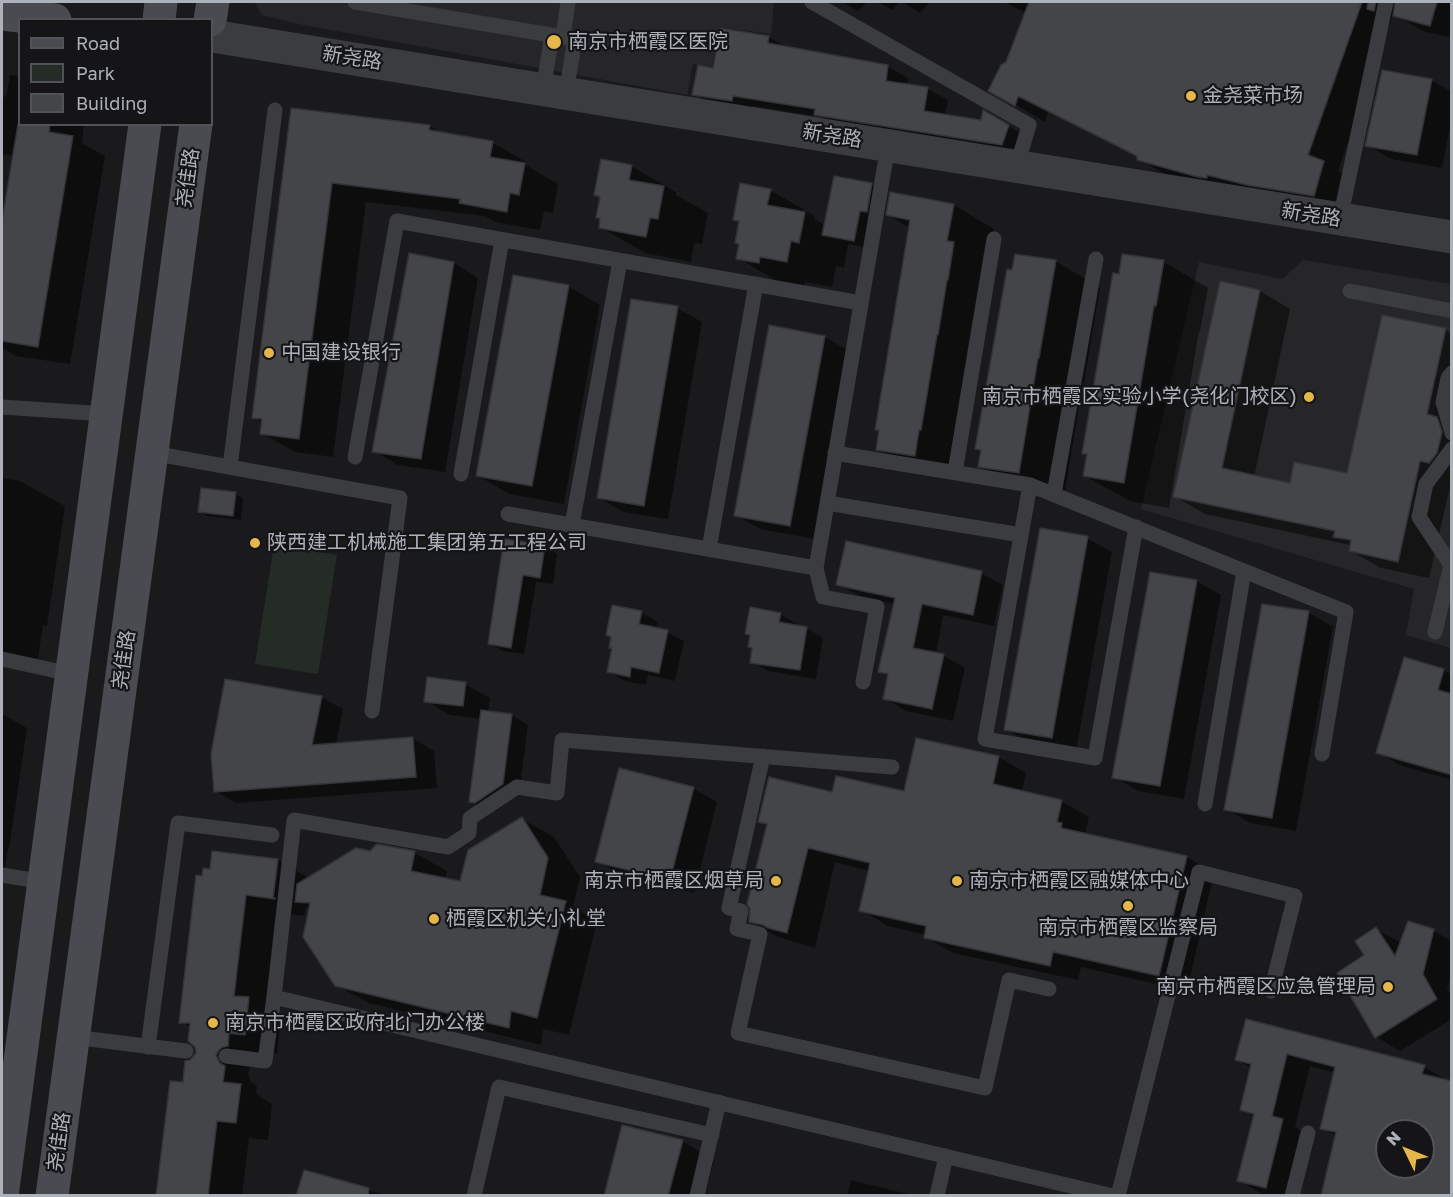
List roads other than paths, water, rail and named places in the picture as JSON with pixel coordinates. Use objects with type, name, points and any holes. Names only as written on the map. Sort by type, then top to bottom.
[{"type":"main road","points":[[159,18],[161,2]]},
{"type":"main road","points":[[210,18],[213,2]]},
{"type":"main road","points":[[2,15],[33,18]]},
{"type":"main road","points":[[2,1196],[145,126]]},
{"type":"main road","name":"尧佳路","points":[[52,1196],[196,126]]},
{"type":"street","name":"新尧路","points":[[213,36],[1452,237]]},
{"type":"lane","points":[[355,2],[575,39],[555,92]]},
{"type":"lane","points":[[555,92],[557,36],[568,2]]},
{"type":"lane","points":[[812,2],[1029,126],[1017,166]]},
{"type":"lane","points":[[1340,219],[1386,2]]},
{"type":"lane","points":[[230,467],[275,110]]},
{"type":"lane","points":[[863,681],[877,607],[823,597],[816,568],[888,146]]},
{"type":"lane","points":[[355,457],[397,221],[861,303]]},
{"type":"lane","points":[[955,472],[994,239]]},
{"type":"lane","points":[[461,474],[502,240]]},
{"type":"lane","points":[[1054,494],[1096,259]]},
{"type":"lane","points":[[572,525],[620,261]]},
{"type":"lane","points":[[709,549],[756,284]]},
{"type":"lane","points":[[1350,291],[1452,311]]},
{"type":"lane","points":[[1452,373],[1448,378],[1443,402],[1452,433]]},
{"type":"lane","points":[[2,407],[106,414]]},
{"type":"lane","points":[[1435,632],[1451,565],[1419,517],[1426,484],[1452,449]]},
{"type":"lane","points":[[152,453],[400,498],[372,711]]},
{"type":"lane","points":[[836,453],[1030,484],[1346,612],[1322,754]]},
{"type":"lane","points":[[1030,484],[985,739],[1095,758],[1136,527]]},
{"type":"lane","points":[[827,503],[1021,535]]},
{"type":"lane","points":[[508,514],[816,568]]},
{"type":"lane","points":[[1206,804],[1244,571]]},
{"type":"lane","points":[[2,659],[72,674]]},
{"type":"lane","points":[[226,1056],[265,1060],[294,820],[448,847],[469,833],[470,818],[517,787],[557,794],[562,740],[892,767]]},
{"type":"lane","points":[[763,756],[729,908],[741,911],[737,929],[760,934],[738,1033],[985,1088],[1009,980],[1049,989]]},
{"type":"lane","points":[[148,1047],[178,823],[272,835]]},
{"type":"lane","points":[[1118,1196],[1199,872],[1295,896],[1271,991]]},
{"type":"lane","points":[[2,875],[44,882]]},
{"type":"lane","points":[[274,997],[1113,1196]]},
{"type":"lane","points":[[73,1037],[186,1051]]},
{"type":"lane","points":[[474,1196],[499,1087],[712,1135]]},
{"type":"lane","points":[[698,1196],[719,1102]]},
{"type":"lane","points":[[1292,1196],[1308,1133]]},
{"type":"lane","points":[[937,1196],[946,1156]]},
{"type":"place","name":"南京市栖霞区医院","points":[[554,42]]},
{"type":"place","name":"金尧菜市场","points":[[1191,96]]},
{"type":"place","name":"中国建设银行","points":[[269,353]]},
{"type":"place","name":"南京市栖霞区实验小学(尧化门校区)","points":[[1309,397]]},
{"type":"place","name":"陕西建工机械施工集团第五工程公司","points":[[255,543]]},
{"type":"place","name":"南京市栖霞区烟草局","points":[[776,881]]},
{"type":"place","name":"南京市栖霞区融媒体中心","points":[[957,881]]},
{"type":"place","name":"南京市栖霞区监察局","points":[[1128,906]]},
{"type":"place","name":"栖霞区机关小礼堂","points":[[434,919]]},
{"type":"place","name":"南京市栖霞区应急管理局","points":[[1388,987]]},
{"type":"place","name":"南京市栖霞区政府北门办公楼","points":[[213,1023]]}]
